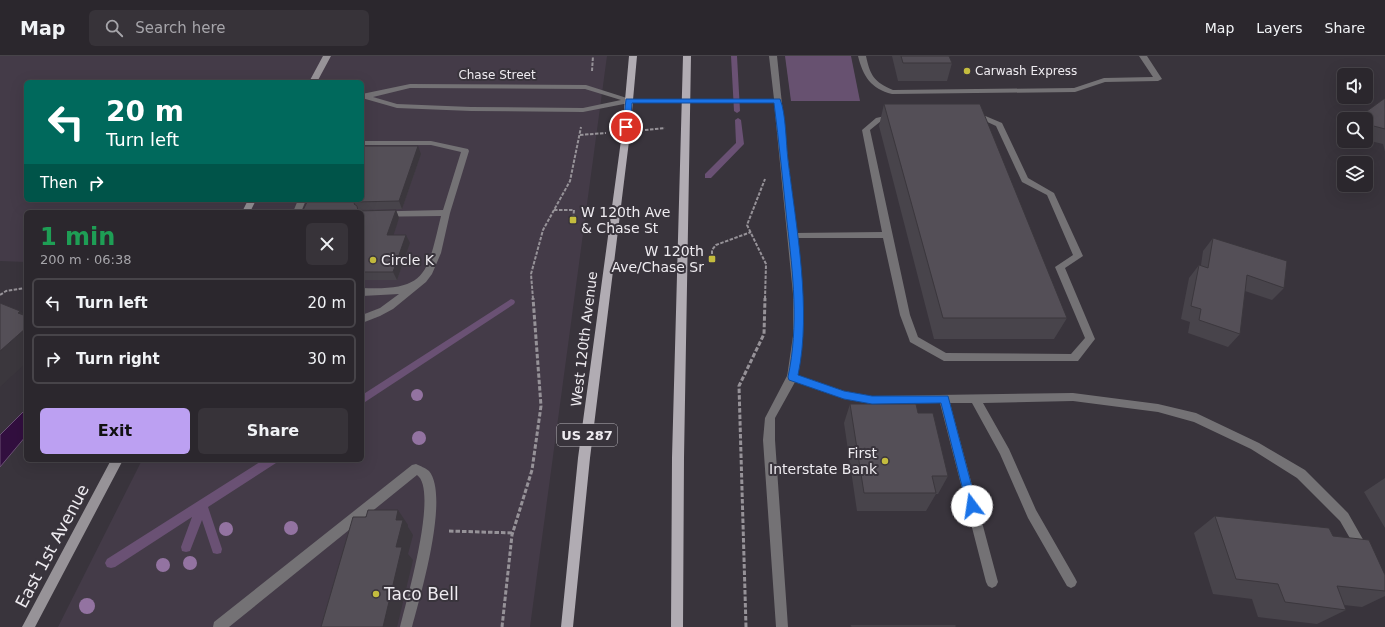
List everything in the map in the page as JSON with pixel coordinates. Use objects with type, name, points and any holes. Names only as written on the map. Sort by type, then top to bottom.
[{"type":"main road","name":"West 120th Avenue","points":[[567,627],[584,458],[626,132],[633,56]]},
{"type":"main road","points":[[677,627],[678,458],[687,56]]},
{"type":"street","points":[[314,80],[327,56]]},
{"type":"street","points":[[773,56],[793,236],[800,323],[798,354],[792,377],[770,418],[769,440],[782,627]]},
{"type":"street","points":[[862,56],[867,75],[874,83],[883,89],[892,92],[900,92],[1075,90],[1104,80],[1158,79],[1143,56]]},
{"type":"street","name":"Chase Street","points":[[364,96],[410,86],[590,88],[629,101]]},
{"type":"street","name":"Chase Street","points":[[364,96],[397,106],[471,109],[583,110],[629,101],[778,101]]},
{"type":"street","points":[[902,116],[887,116],[873,122],[866,130],[905,315],[914,339],[944,357],[1074,358],[1090,339],[1060,267],[1078,256],[1050,193],[1025,180],[999,124],[983,116],[961,116]]},
{"type":"street","points":[[364,144],[431,143],[465,151],[430,272],[399,302],[383,311],[364,318]]},
{"type":"street","points":[[364,214],[446,213]]},
{"type":"street","points":[[793,236],[887,235]]},
{"type":"street","points":[[364,292],[388,293],[413,287]]},
{"type":"street","points":[[792,377],[844,395],[872,400],[1073,397],[1158,408],[1196,418],[1255,446],[1302,474],[1344,517],[1366,557]]},
{"type":"street","points":[[975,398],[1005,452],[1032,514],[1071,582]]},
{"type":"street","points":[[944,399],[992,582]]},
{"type":"street","name":"East 1st Avenue","points":[[28,627],[116,462]]},
{"type":"street","points":[[220,627],[416,469],[426,476],[432,495],[430,521],[406,627]]},
{"type":"path","points":[[590,88],[593,56]]},
{"type":"path","points":[[502,627],[513,533],[532,470],[541,406],[531,274],[543,230],[570,181],[580,134],[583,110]]},
{"type":"path","points":[[580,134],[626,132],[686,126]]},
{"type":"path","points":[[746,627],[739,386],[764,334],[766,264],[747,225],[767,174]]},
{"type":"path","points":[[554,210],[574,210],[573,220]]},
{"type":"path","points":[[712,259],[712,250],[716,245],[751,232]]},
{"type":"path","points":[[0,295],[6,291],[24,288]]},
{"type":"path","points":[[446,531],[513,533]]},
{"type":"shaded area","points":[[0,56],[607,56],[530,627],[58,627],[141,462],[364,462],[364,210],[24,210],[24,262],[0,261]]},
{"type":"shaded area","points":[[785,56],[851,56],[860,101],[791,101]]},
{"type":"shaded area","points":[[24,411],[24,438],[0,467],[0,435]]},
{"type":"building","points":[[901,56],[949,56],[952,63],[903,63]]},
{"type":"building","points":[[1385,98],[1385,129],[1373,126],[1373,112],[1366,112]]},
{"type":"building","points":[[884,104],[980,104],[1067,318],[943,318]]},
{"type":"building","points":[[364,146],[418,146],[399,201],[364,202]]},
{"type":"building","points":[[307,202],[355,202],[354,204],[357,206],[358,210],[303,210]]},
{"type":"building","points":[[396,210],[387,235],[406,235],[393,272],[364,272],[364,211]]},
{"type":"building","points":[[1213,238],[1287,261],[1284,288],[1247,275],[1240,334],[1199,320],[1201,309],[1191,306],[1199,265],[1208,268]]},
{"type":"building","points":[[0,303],[20,311],[18,313],[24,315],[24,330],[0,351]]},
{"type":"building","name":"First Interstate Bank","points":[[850,404],[916,404],[918,413],[933,413],[948,476],[932,476],[936,493],[864,493]]},
{"type":"building","name":"Taco Bell","points":[[368,510],[398,510],[396,520],[403,520],[396,547],[402,547],[383,627],[321,627],[353,517],[366,517]]},
{"type":"building","points":[[1215,516],[1329,528],[1333,536],[1369,540],[1385,575],[1385,591],[1337,586],[1346,610],[1285,602],[1278,584],[1236,579]]},
{"type":"building","points":[[850,625],[956,625],[956,627],[851,627]]},
{"type":"waterway","points":[[734,56],[737,111]]},
{"type":"waterway","points":[[708,176],[740,144],[738,120]]},
{"type":"waterway","points":[[364,399],[511,302]]},
{"type":"waterway","points":[[111,563],[269,462]]},
{"type":"waterway","points":[[186,547],[202,506],[217,549]]},
{"type":"place","name":"Carwash Express","points":[[967,71]]},
{"type":"place","name":"W 120th Ave & Chase St","points":[[573,220]]},
{"type":"place","name":"W 120th Ave/Chase Sr","points":[[712,259]]},
{"type":"place","name":"Circle K","points":[[373,260]]},
{"type":"place","name":"First Interstate Bank","points":[[885,461]]},
{"type":"place","name":"Taco Bell","points":[[376,594]]},
{"type":"route","points":[[626,127],[629,101],[778,101],[794,247],[800,323],[798,354],[792,377],[844,395],[872,400],[944,399],[972,506]]}]
